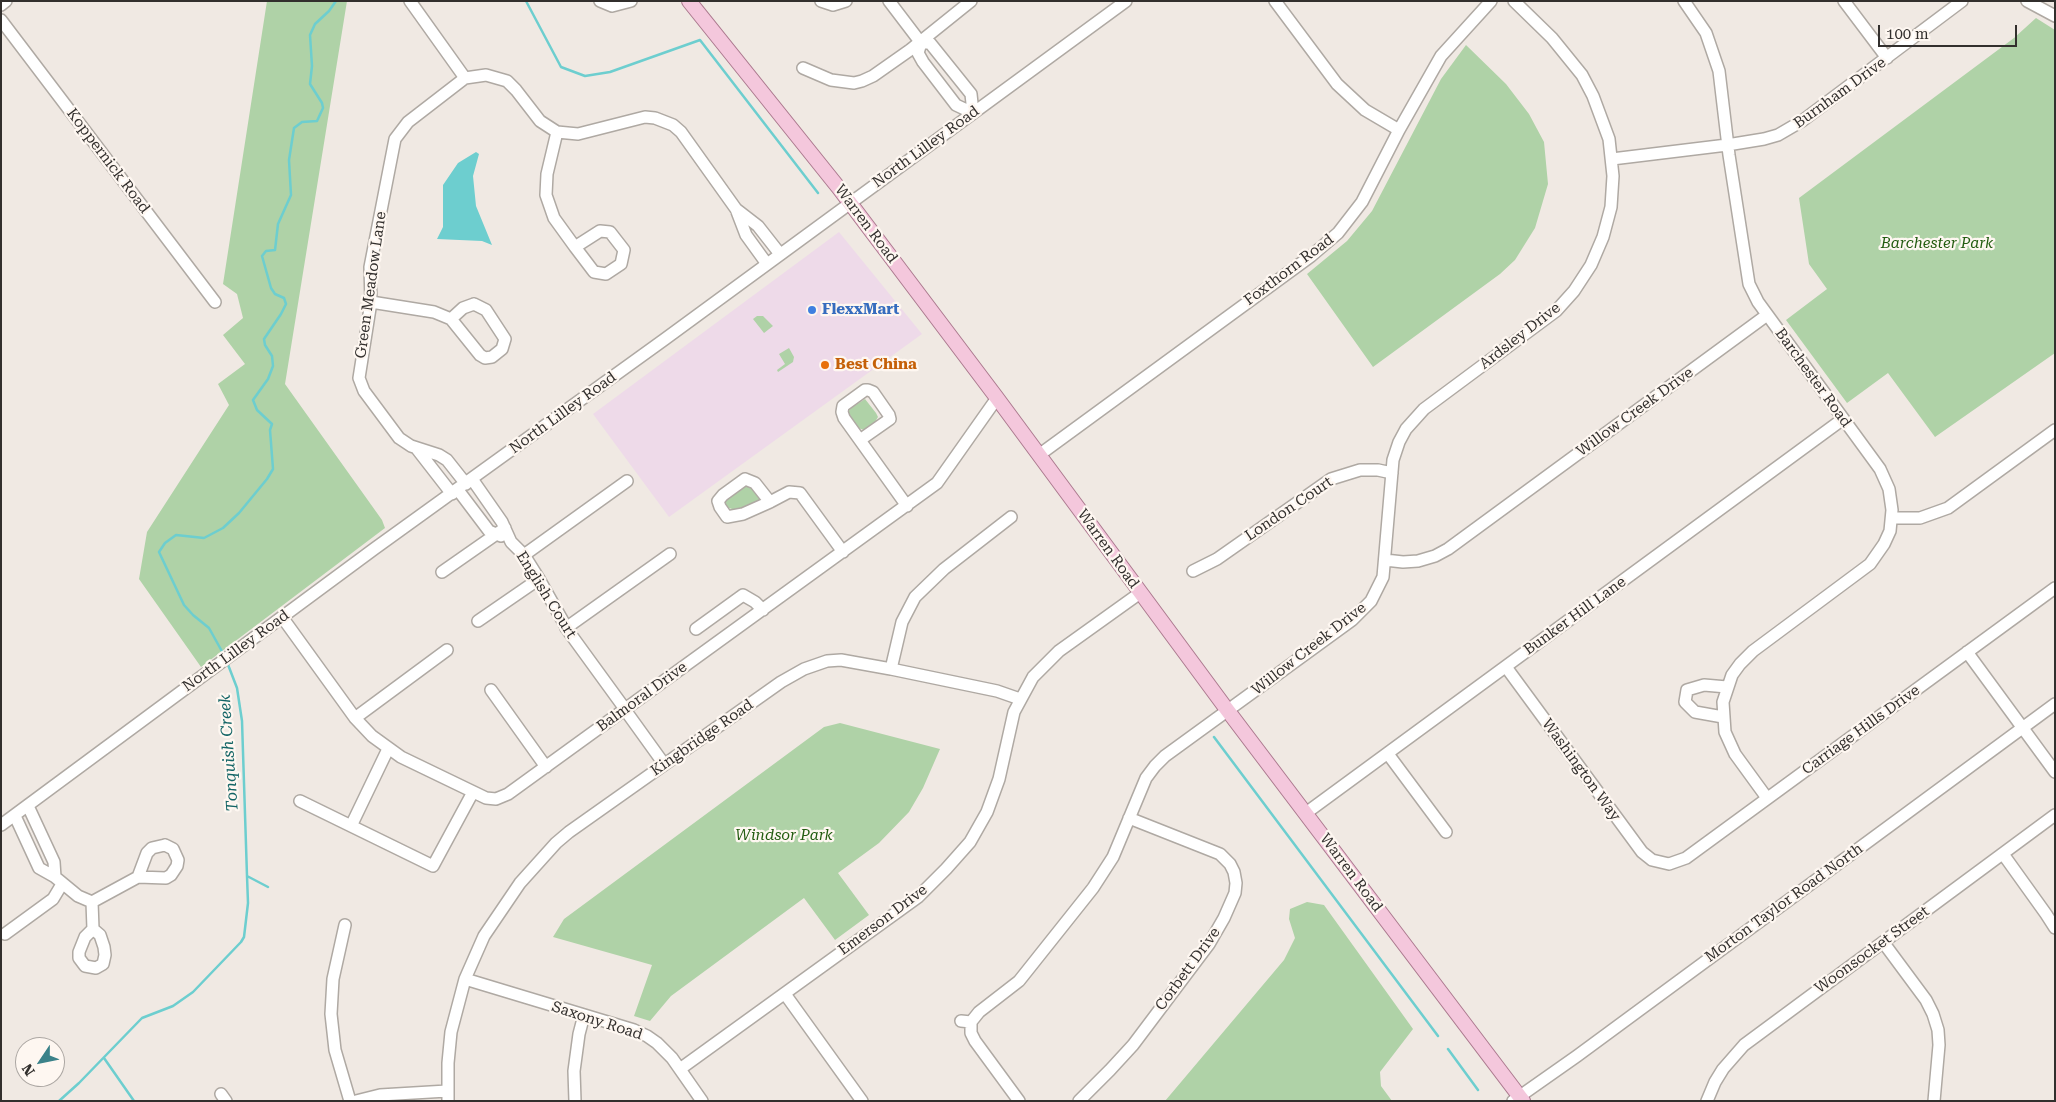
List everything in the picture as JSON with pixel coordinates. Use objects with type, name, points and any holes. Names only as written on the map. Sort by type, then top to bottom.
[{"type":"main road","name":"Warren Road","points":[[688,1],[763,91],[850,203],[1518,1099]]},
{"type":"street","points":[[1,5],[6,1]]},
{"type":"street","points":[[410,1],[465,78],[486,75],[507,81],[540,121],[557,132],[578,134],[645,117],[666,121],[681,132],[736,208],[758,226],[780,254]]},
{"type":"street","points":[[600,1],[612,6],[631,1]]},
{"type":"street","points":[[821,1],[833,5],[846,1]]},
{"type":"street","points":[[889,1],[920,43],[918,53],[929,70],[956,104],[973,113]]},
{"type":"street","points":[[803,68],[831,80],[854,82],[873,76],[920,43],[971,1]]},
{"type":"street","name":"North Lilley Road","points":[[1,825],[282,617],[1126,1]]},
{"type":"street","points":[[1275,1],[1336,84],[1365,110],[1399,130]]},
{"type":"street","name":"Foxthorn Road","points":[[1039,455],[1328,242],[1348,222],[1362,202],[1399,130],[1441,56],[1491,1]]},
{"type":"street","name":"Ardsley Drive","points":[[1385,560],[1393,460],[1406,429],[1416,417],[1545,320],[1565,301],[1582,280],[1597,253],[1608,224],[1613,194],[1612,159],[1603,118],[1582,75],[1552,38],[1514,1]]},
{"type":"street","name":"Barchester Road","points":[[1684,1],[1700,23],[1714,52],[1719,71],[1727,145],[1747,275],[1755,296],[1884,478],[1891,500],[1892,518],[1884,544],[1870,564],[1753,651],[1735,670],[1727,687],[1723,717],[1729,744],[1768,798]]},
{"type":"street","points":[[1844,1],[1886,58]]},
{"type":"street","name":"Burnham Drive","points":[[1612,159],[1764,139],[1790,129],[1962,1]]},
{"type":"street","points":[[2027,1],[2055,16]]},
{"type":"street","name":"Koppernick Road","points":[[1,20],[215,302]]},
{"type":"street","points":[[920,43],[930,43],[971,94],[973,113]]},
{"type":"street","name":"Green Meadow Lane","points":[[462,487],[447,460],[439,455],[417,449],[399,438],[361,385],[359,370],[371,302],[370,267],[395,139],[408,122],[465,78]]},
{"type":"street","points":[[557,132],[546,174],[546,195],[554,218],[575,247]]},
{"type":"street","points":[[736,208],[746,235],[767,264]]},
{"type":"street","points":[[371,302],[434,312],[451,319],[480,355],[485,358],[492,357],[502,349],[505,339],[502,331],[481,306],[469,305],[451,319]]},
{"type":"street","name":"Willow Creek Drive","points":[[1019,1101],[975,1041],[966,1021],[1009,990],[1028,972],[1104,873],[1146,778],[1155,766],[1165,756],[1361,612],[1371,601],[1378,588],[1383,577],[1385,560],[1418,561],[1435,556],[1448,549],[1767,315]]},
{"type":"street","points":[[860,440],[890,419],[872,392],[868,390],[865,390],[843,406],[844,418],[907,506]]},
{"type":"street","name":"Balmoral Drive","points":[[282,617],[355,718],[372,736],[388,749],[473,792],[491,799],[503,797],[627,711],[907,506],[940,478],[972,430],[997,398]]},
{"type":"street","name":"Bunker Hill Lane","points":[[1306,813],[1843,419]]},
{"type":"street","points":[[1892,518],[1920,518],[1948,508],[2055,430]]},
{"type":"street","points":[[417,449],[462,487],[488,531],[501,531]]},
{"type":"street","name":"London Court","points":[[1193,571],[1217,560],[1331,479],[1360,470],[1378,470],[1392,473]]},
{"type":"street","points":[[524,555],[627,481]]},
{"type":"street","name":"English Court","points":[[462,487],[524,555],[566,628],[664,764]]},
{"type":"street","points":[[770,502],[789,492],[800,492],[843,552]]},
{"type":"street","points":[[891,669],[902,622],[915,596],[944,568],[1011,517]]},
{"type":"street","points":[[442,572],[501,531]]},
{"type":"street","points":[[566,628],[670,554]]},
{"type":"street","points":[[478,622],[539,579]]},
{"type":"street","name":"Carriage Hills Drive","points":[[1663,864],[1675,863],[1686,858],[2055,588]]},
{"type":"street","name":"Emerson Drive","points":[[680,1069],[918,897],[970,842],[993,798],[1011,724],[1020,699],[1034,677],[1053,656],[1140,593]]},
{"type":"street","points":[[696,629],[743,595],[755,602],[763,610]]},
{"type":"street","points":[[355,718],[448,650]]},
{"type":"street","points":[[1967,652],[2055,772]]},
{"type":"street","name":"Kingbridge Road","points":[[447,1096],[451,1032],[465,979],[484,936],[509,897],[556,843],[780,682],[827,661],[841,660],[998,691],[1020,699]]},
{"type":"street","name":"Washington Way","points":[[1506,667],[1642,852],[1652,860],[1663,864]]},
{"type":"street","points":[[1723,717],[1695,712],[1685,702],[1687,690],[1704,686],[1727,687]]},
{"type":"street","points":[[490,690],[546,767]]},
{"type":"street","name":"Morton Taylor Road North","points":[[1518,1099],[2055,704]]},
{"type":"street","points":[[351,826],[388,749]]},
{"type":"street","points":[[1388,754],[1446,832]]},
{"type":"street","points":[[300,801],[433,866],[473,792]]},
{"type":"street","points":[[5,934],[53,899],[59,881],[54,862],[28,806]]},
{"type":"street","name":"Woonsocket Street","points":[[1707,1101],[1723,1069],[1744,1045],[2055,815]]},
{"type":"street","points":[[15,816],[39,868],[78,896],[92,902]]},
{"type":"street","name":"Corbett Drive","points":[[1079,1101],[1139,1037],[1209,944],[1224,918],[1235,893],[1234,872],[1230,864],[1220,854],[1129,818]]},
{"type":"street","points":[[2003,854],[2055,928]]},
{"type":"street","points":[[92,902],[138,877]]},
{"type":"street","points":[[92,902],[93,929]]},
{"type":"street","points":[[345,924],[333,979],[331,1014],[335,1050],[350,1101]]},
{"type":"street","points":[[1883,942],[1926,1000],[1933,1014],[1938,1030],[1939,1045],[1934,1101]]},
{"type":"street","name":"Saxony Road","points":[[465,979],[634,1030],[647,1036],[664,1049],[702,1101]]},
{"type":"street","points":[[785,994],[862,1101]]},
{"type":"street","points":[[575,1101],[574,1071],[579,1034],[584,1016]]},
{"type":"street","points":[[356,1101],[380,1095],[447,1096]]},
{"type":"shaded area","points":[[839,232],[922,334],[669,517],[593,414]]},
{"type":"green space","points":[[267,1],[347,1],[285,384],[382,520],[385,528],[201,667],[139,579],[147,532],[229,405],[218,384],[245,364],[223,335],[243,318],[237,294],[223,284]]},
{"type":"green space","name":"Barchester Park","points":[[2036,18],[2055,30],[2055,353],[1935,437],[1888,373],[1847,403],[1786,320],[1827,289],[1809,264],[1799,198],[2014,38]]},
{"type":"green space","points":[[1466,45],[1506,84],[1529,114],[1544,142],[1548,184],[1535,228],[1515,260],[1500,274],[1373,367],[1307,274],[1347,241],[1372,211],[1441,79]]},
{"type":"green space","points":[[757,316],[763,316],[773,326],[764,333],[753,319]]},
{"type":"green space","points":[[789,348],[794,357],[793,362],[778,372],[777,370],[785,364],[779,354]]},
{"type":"green space","points":[[865,399],[878,417],[875,422],[864,430],[858,428],[848,412]]},
{"type":"green space","points":[[749,484],[759,495],[760,499],[757,504],[735,510],[726,507],[724,502],[740,486]]},
{"type":"green space","name":"Windsor Park","points":[[840,723],[940,749],[923,788],[909,812],[879,843],[838,873],[869,915],[835,940],[804,898],[671,996],[650,1021],[634,1016],[652,965],[553,937],[564,919],[824,727]]},
{"type":"green space","points":[[1307,902],[1324,905],[1413,1029],[1380,1072],[1381,1086],[1392,1101],[1165,1101],[1284,960],[1295,938],[1289,919],[1290,909]]},
{"type":"water","points":[[476,152],[479,154],[473,176],[476,206],[492,245],[482,241],[437,239],[443,227],[443,185],[458,163]]},
{"type":"waterway","name":"Tonquish Creek","points":[[224,655],[209,628],[184,605],[159,552],[165,543],[176,535],[204,538],[223,528],[239,513],[273,469],[270,430],[272,424],[257,410],[253,400],[268,379],[273,366],[272,356],[265,345],[264,339],[286,304],[284,298],[275,294],[271,288],[262,256],[266,251],[275,250],[278,224],[291,195],[289,160],[294,128],[302,122],[317,121],[323,108],[322,103],[310,84],[312,66],[310,35],[315,24],[329,11],[336,1]]},
{"type":"waterway","points":[[526,1],[561,67],[585,76],[610,72],[700,40],[818,193]]},
{"type":"waterway","name":"Tonquish Creek","points":[[59,1101],[142,1018],[173,1006],[193,992],[244,937],[248,903],[242,721],[237,688],[227,662]]},
{"type":"waterway","points":[[1214,737],[1438,1036]]},
{"type":"waterway","points":[[247,876],[268,887]]},
{"type":"waterway","points":[[1448,1049],[1478,1090]]},
{"type":"waterway","points":[[104,1058],[134,1101]]},
{"type":"place","name":"FlexxMart","points":[[812,310]]},
{"type":"place","name":"Best China","points":[[825,365]]}]
